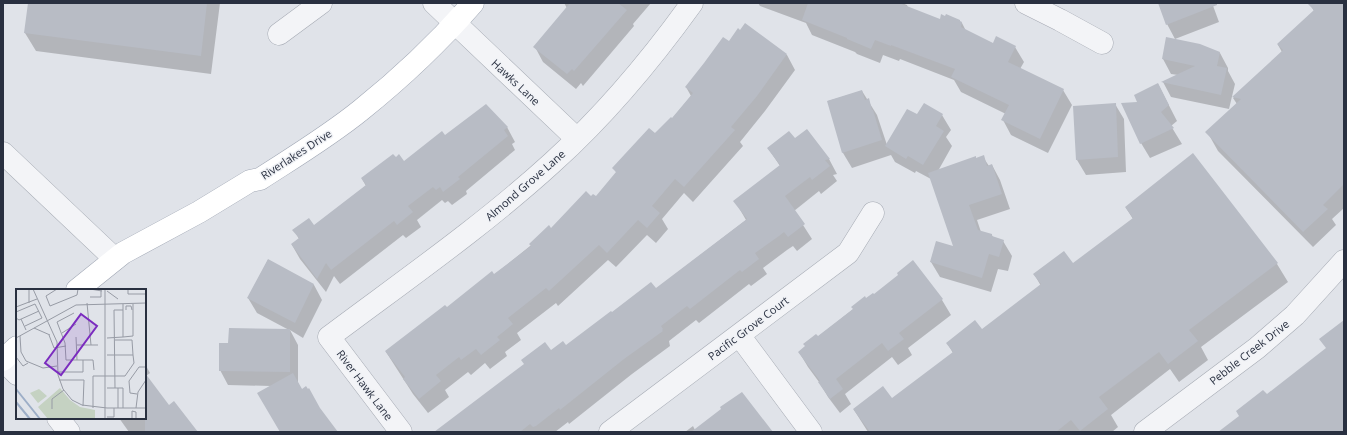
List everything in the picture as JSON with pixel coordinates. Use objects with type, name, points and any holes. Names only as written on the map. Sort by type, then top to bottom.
[{"type":"main road","name":"Riverlakes Drive","points":[[78,289],[123,253],[199,212],[250,181],[260,179],[311,146],[360,110],[418,60],[455,24],[473,3]]},
{"type":"main road","points":[[3,360],[16,348]]},
{"type":"street","points":[[278,34],[321,3]]},
{"type":"street","name":"Hawks Lane","points":[[434,3],[577,139]]},
{"type":"street","name":"Almond Grove Lane","points":[[329,337],[500,208],[554,162],[623,90],[669,35],[692,3]]},
{"type":"street","points":[[1026,3],[1102,44]]},
{"type":"street","points":[[3,153],[114,260]]},
{"type":"street","name":"Pacific Grove Court","points":[[610,432],[848,253],[873,213]]},
{"type":"street","name":"Pebble Creek Drive","points":[[1145,432],[1257,348],[1295,315],[1344,262]]},
{"type":"street","points":[[739,335],[811,432]]},
{"type":"street","name":"River Hawk Lane","points":[[329,337],[400,432]]},
{"type":"street","points":[[3,360],[16,373]]},
{"type":"street","points":[[59,419],[69,432]]},
{"type":"building","points":[[28,3],[207,3],[201,56],[24,33]]},
{"type":"building","points":[[570,3],[618,3],[627,10],[574,71],[572,69],[567,74],[533,47]]},
{"type":"building","points":[[808,3],[899,3],[940,19],[941,14],[945,16],[946,14],[960,20],[962,22],[961,27],[993,43],[996,36],[1016,46],[1008,62],[1064,89],[1040,139],[1001,120],[1009,105],[951,77],[955,69],[875,40],[871,49],[802,20]]},
{"type":"building","points":[[1158,3],[1217,3],[1217,5],[1166,25]]},
{"type":"building","points":[[1307,3],[1344,3],[1344,184],[1323,205],[1328,209],[1303,232],[1205,132],[1241,99],[1232,97],[1283,50],[1277,44],[1314,10]]},
{"type":"building","points":[[745,23],[787,54],[757,96],[731,127],[735,130],[684,187],[675,179],[652,206],[660,213],[647,228],[638,220],[607,253],[599,245],[549,291],[546,288],[508,318],[513,324],[497,337],[500,340],[481,355],[476,349],[461,360],[459,357],[436,375],[441,381],[419,399],[403,379],[405,377],[385,351],[445,305],[447,307],[492,271],[494,274],[531,246],[529,244],[549,225],[551,228],[586,191],[591,196],[593,194],[596,196],[616,172],[612,168],[649,128],[655,133],[671,117],[672,118],[693,93],[685,87],[723,37],[729,41],[738,28],[740,30]]},
{"type":"building","points":[[1166,37],[1200,44],[1220,52],[1217,66],[1227,68],[1221,95],[1161,82],[1195,66],[1162,59]]},
{"type":"building","points":[[1158,83],[1169,105],[1161,112],[1174,128],[1140,144],[1121,103],[1137,102],[1134,95]]},
{"type":"building","points":[[862,90],[865,100],[869,98],[882,140],[842,153],[827,101]]},
{"type":"building","points":[[924,103],[943,114],[936,126],[944,131],[923,165],[908,156],[906,159],[885,146],[907,109],[917,114]]},
{"type":"building","points":[[1116,103],[1118,157],[1076,160],[1073,106]]},
{"type":"building","points":[[486,104],[508,127],[504,130],[508,136],[458,177],[460,179],[443,192],[440,187],[436,190],[433,187],[408,206],[413,212],[397,225],[394,221],[331,270],[326,263],[317,279],[291,244],[299,238],[292,230],[309,218],[314,225],[366,185],[361,178],[393,154],[396,157],[399,154],[404,161],[442,131],[445,135]]},
{"type":"building","points":[[807,129],[830,159],[825,160],[830,166],[812,180],[810,177],[785,196],[805,224],[788,237],[784,232],[755,253],[759,259],[742,272],[740,270],[690,309],[687,306],[661,326],[663,331],[624,359],[560,410],[559,408],[536,426],[533,427],[530,424],[520,432],[434,432],[524,364],[521,360],[545,342],[551,350],[563,341],[566,345],[651,282],[656,288],[747,219],[733,201],[780,165],[767,148],[789,131],[795,138]]},
{"type":"building","points":[[1193,153],[1278,263],[1189,330],[1198,341],[1168,364],[1159,352],[1099,397],[1108,409],[1080,431],[1071,420],[1056,432],[870,432],[853,409],[883,386],[892,398],[953,352],[946,343],[975,320],[982,329],[1041,284],[1033,274],[1064,251],[1073,263],[1133,218],[1125,207]]},
{"type":"building","points":[[984,155],[987,166],[992,164],[1002,194],[969,205],[978,230],[992,234],[992,236],[1004,240],[999,257],[989,254],[982,278],[930,262],[936,241],[953,246],[928,173],[976,156],[976,158]]},
{"type":"building","points":[[268,259],[314,284],[295,323],[247,298]]},
{"type":"building","points":[[913,260],[943,299],[899,333],[904,339],[888,351],[882,343],[836,379],[843,389],[830,399],[818,382],[820,381],[798,352],[805,346],[803,344],[816,334],[818,336],[853,309],[851,307],[865,296],[866,298],[873,293],[874,294],[898,275],[897,273]]},
{"type":"building","points":[[1344,320],[1344,432],[1218,432],[1239,416],[1236,411],[1263,390],[1267,394],[1326,348],[1319,339]]},
{"type":"building","points":[[229,328],[290,329],[290,372],[219,371],[219,343],[228,343]]},
{"type":"building","points":[[293,373],[302,389],[306,386],[308,389],[309,388],[320,408],[338,432],[280,432],[257,393]]},
{"type":"building","points":[[146,374],[169,405],[174,401],[198,432],[145,432]]},
{"type":"building","points":[[742,392],[773,432],[691,432],[721,409],[720,407]]}]
